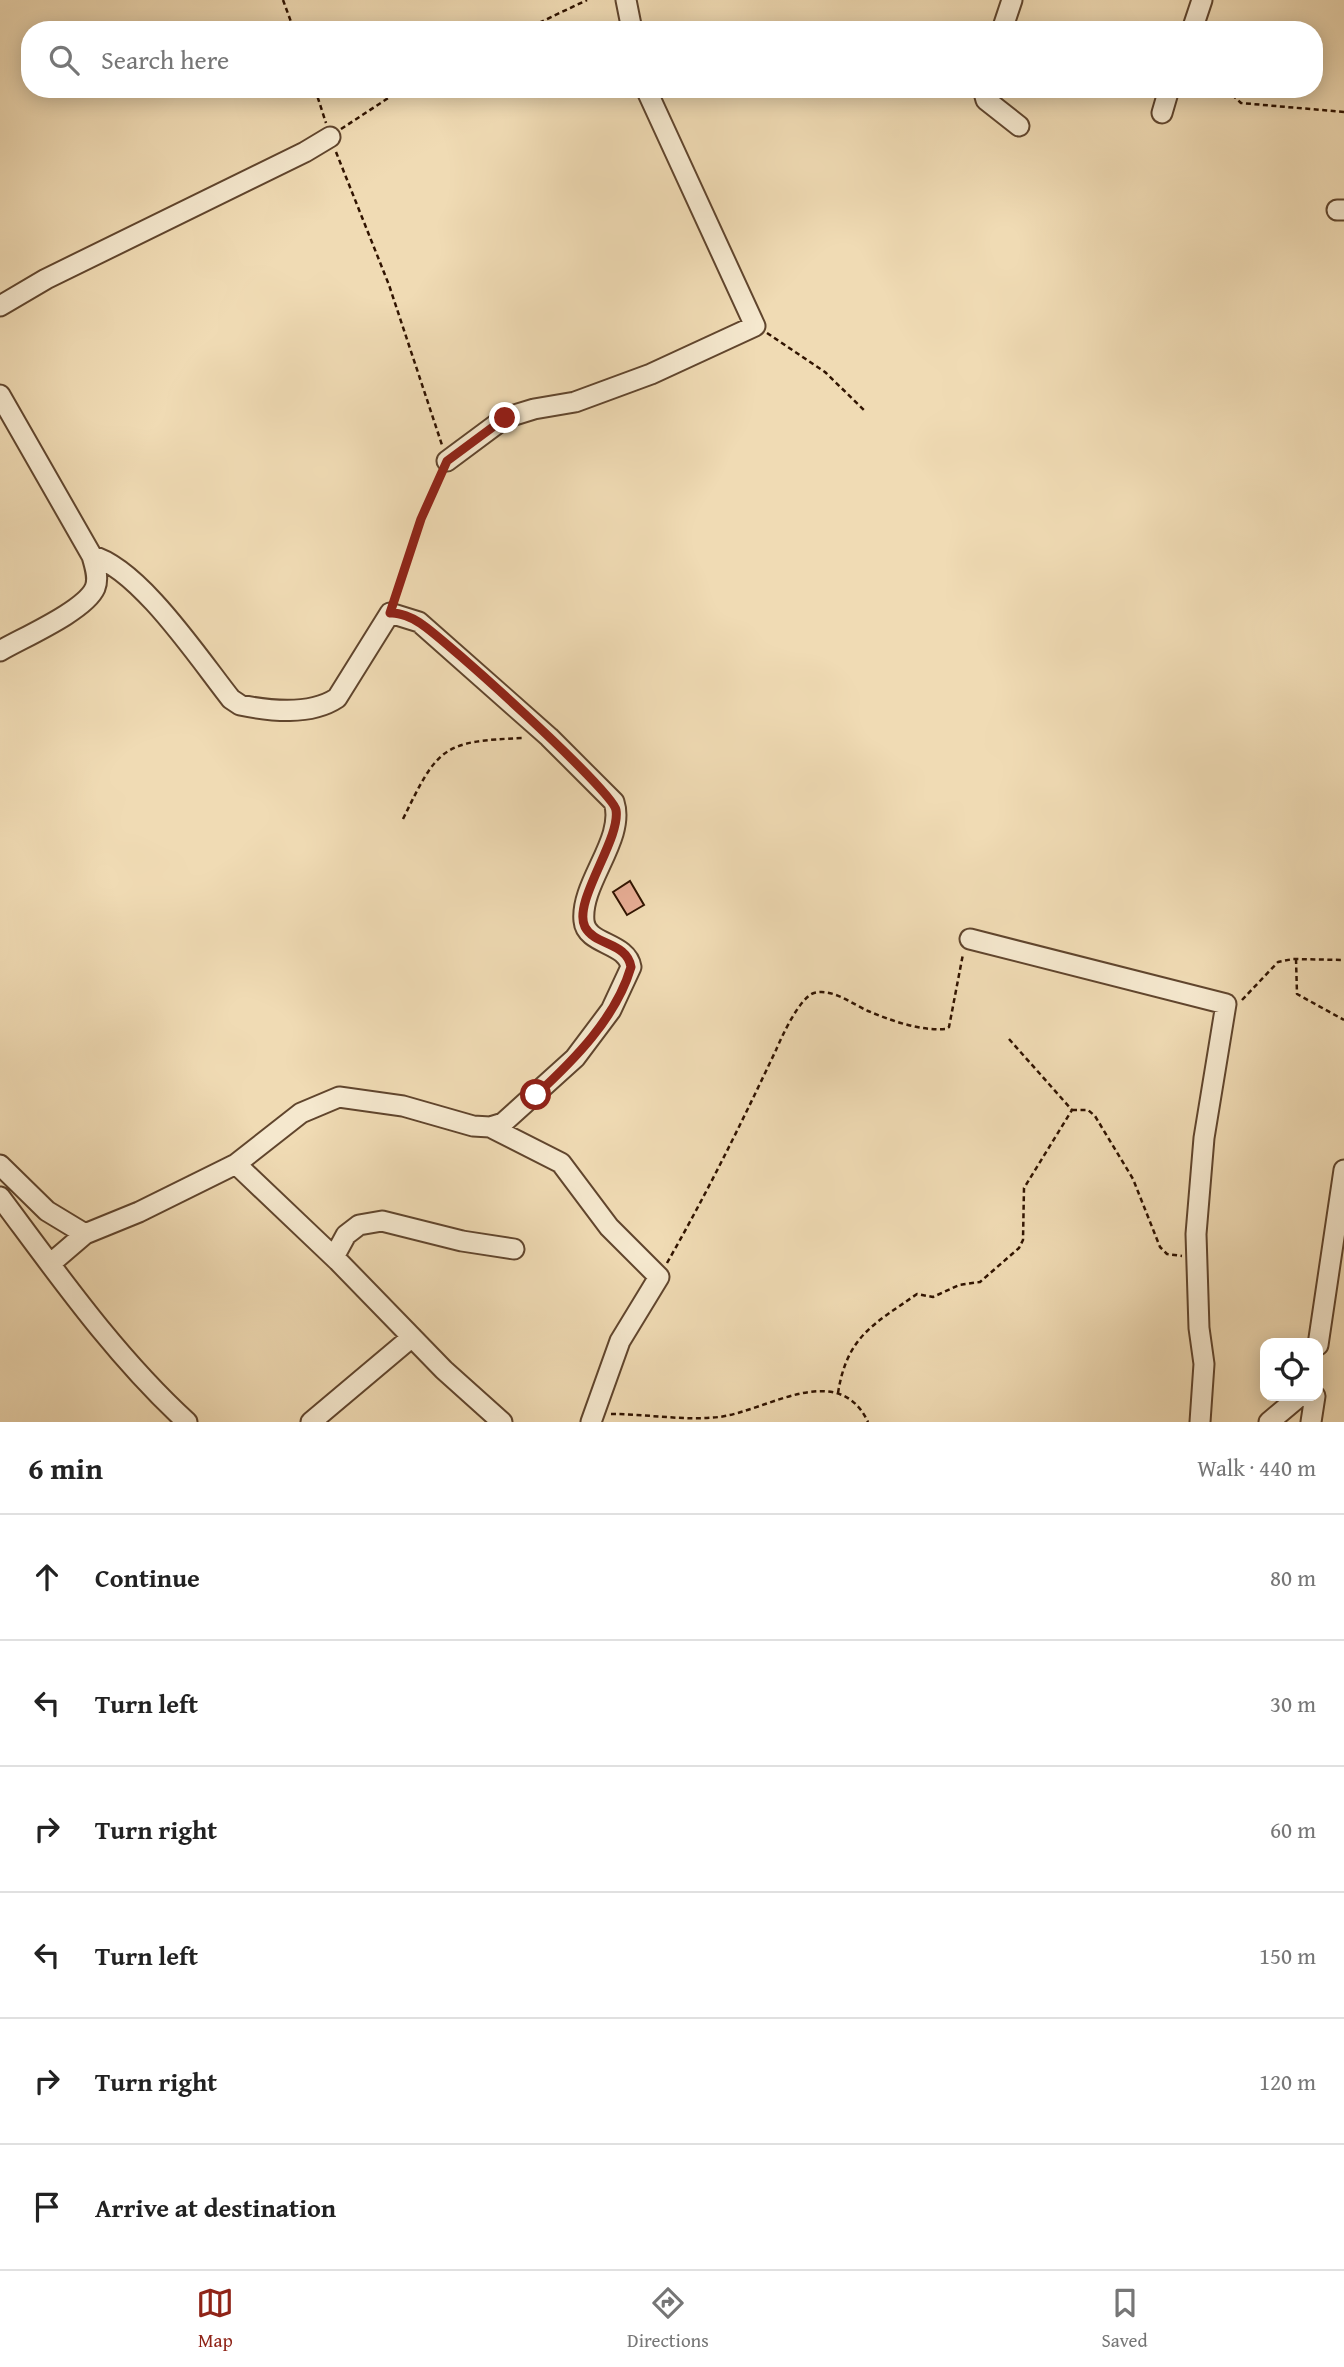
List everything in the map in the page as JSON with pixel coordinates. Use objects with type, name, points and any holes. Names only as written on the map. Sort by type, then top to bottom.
[{"type":"street","points":[[626,0],[630,21]]},
{"type":"street","points":[[1005,21],[1012,0]]},
{"type":"street","points":[[1195,21],[1202,0]]},
{"type":"street","points":[[447,461],[505,418],[534,409],[575,402],[651,374],[755,326],[650,98]]},
{"type":"street","points":[[985,98],[1019,127]]},
{"type":"street","points":[[1162,113],[1166,98]]},
{"type":"street","points":[[0,306],[46,279],[305,152],[330,137]]},
{"type":"street","points":[[0,396],[92,556],[97,577],[91,595],[0,651]]},
{"type":"street","points":[[92,556],[106,560],[148,596],[231,699],[240,705],[254,708],[312,709],[337,698],[390,613],[419,622],[549,737],[614,802],[615,824],[585,903],[584,922],[591,934],[622,951],[631,967],[611,1010],[575,1058],[511,1116],[490,1128]]},
{"type":"street","points":[[970,939],[1226,1004],[1204,1138],[1196,1255],[1204,1364],[1200,1422]]},
{"type":"street","points":[[50,1265],[85,1234],[139,1212],[236,1164],[301,1113],[339,1097],[403,1106],[444,1119],[490,1128],[561,1163],[608,1227],[659,1277],[620,1341],[592,1418]]},
{"type":"street","points":[[236,1164],[334,1257],[444,1370],[502,1422]]},
{"type":"street","points":[[0,1165],[47,1211],[85,1234]]},
{"type":"street","points":[[1319,1338],[1344,1170]]},
{"type":"street","points":[[0,1198],[50,1265],[150,1388],[187,1422]]},
{"type":"street","points":[[334,1257],[346,1235],[359,1225],[382,1221],[462,1241],[514,1249]]},
{"type":"street","points":[[311,1422],[412,1336]]},
{"type":"street","points":[[1269,1422],[1294,1401]]},
{"type":"street","points":[[1311,1422],[1314,1401]]},
{"type":"path","points":[[283,0],[291,21]]},
{"type":"path","points":[[543,21],[587,0]]},
{"type":"path","points":[[318,98],[330,137],[389,285],[427,391],[447,461],[421,519],[390,613]]},
{"type":"path","points":[[330,137],[388,98]]},
{"type":"path","points":[[1236,98],[1241,103],[1344,112]]},
{"type":"path","points":[[755,326],[825,372],[865,411]]},
{"type":"path","points":[[403,819],[428,768],[451,749],[496,740],[549,737]]},
{"type":"path","points":[[659,1277],[714,1180],[784,1033],[806,998],[814,993],[833,994],[869,1012],[913,1026],[946,1029],[965,943],[970,939]]},
{"type":"path","points":[[1226,1004],[1241,1001],[1251,993],[1273,964],[1296,959],[1344,960]]},
{"type":"path","points":[[1296,959],[1297,994],[1344,1020]]},
{"type":"path","points":[[1009,1039],[1072,1110],[1088,1110],[1096,1116],[1133,1179],[1163,1252],[1176,1257],[1196,1255]]},
{"type":"path","points":[[838,1393],[855,1342],[868,1327],[917,1294],[933,1297],[959,1285],[985,1280],[1019,1248],[1023,1240],[1024,1188],[1072,1110]]},
{"type":"path","points":[[592,1418],[720,1417],[784,1398],[817,1392],[848,1396],[860,1405],[868,1422]]},
{"type":"building","points":[[630,881],[644,905],[627,915],[613,892]]},
{"type":"route","points":[[505,418],[447,461],[398,580],[390,613],[396,612],[419,622],[549,737],[607,793],[616,808],[615,824],[585,903],[583,917],[585,927],[591,934],[622,951],[631,967],[611,1010],[589,1040],[575,1058],[536,1095]]}]
